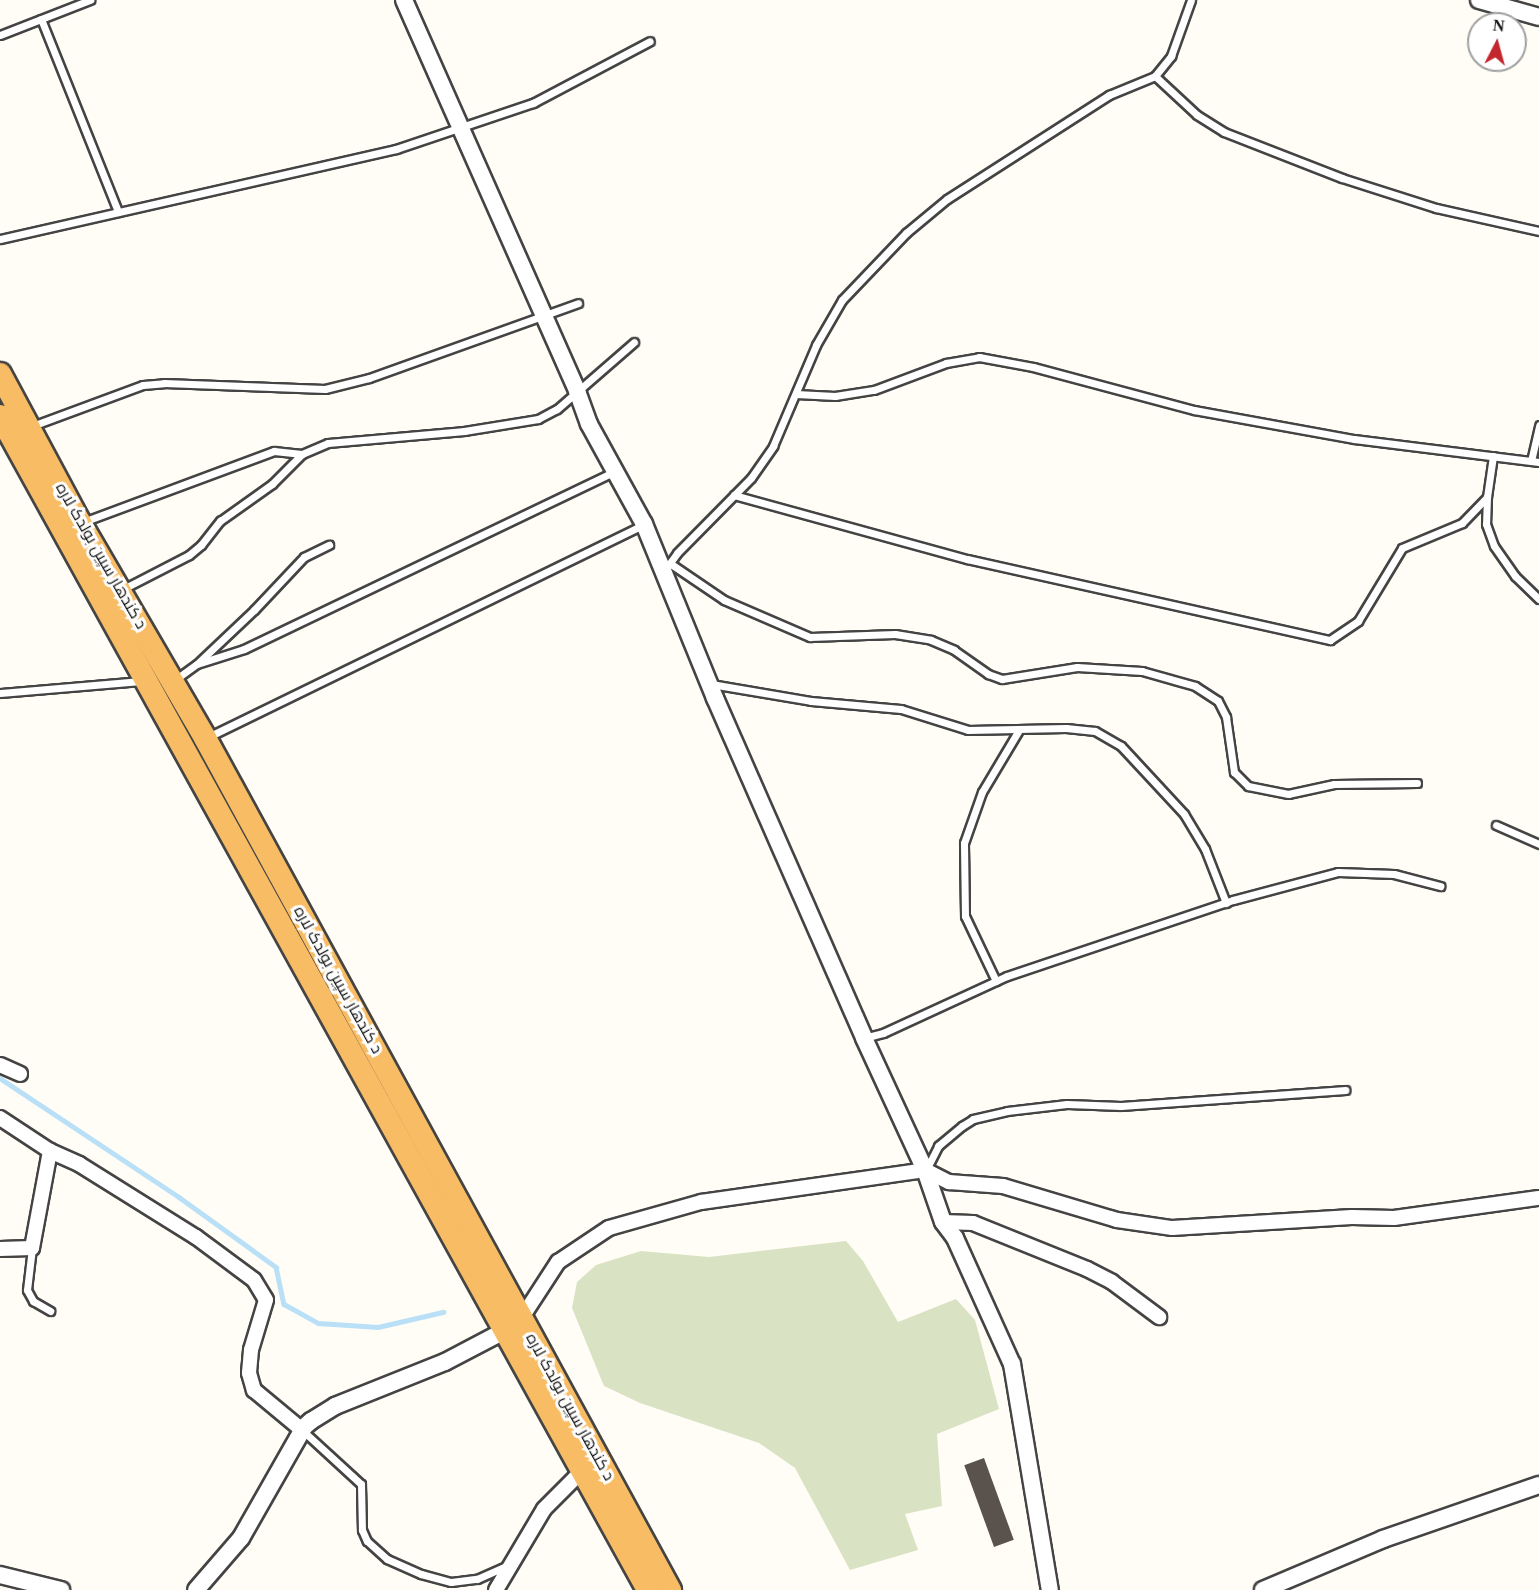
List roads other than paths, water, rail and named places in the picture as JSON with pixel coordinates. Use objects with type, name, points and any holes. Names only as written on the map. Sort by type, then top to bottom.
[{"type":"highway","name":"د کندهار سپین بولدک لاره","points":[[0,374],[80,523],[120,590],[160,679],[205,738],[514,1325],[582,1471],[648,1590]]},
{"type":"highway","name":"د کندهار سپین بولدک لاره","points":[[0,416],[160,679],[514,1325],[670,1590]]},
{"type":"street","points":[[404,0],[577,391],[589,424],[667,567],[709,683],[864,1038],[926,1170],[943,1222],[955,1238],[1012,1364],[1050,1590]]},
{"type":"street","points":[[1479,0],[1539,17]]},
{"type":"street","points":[[0,1065],[20,1074]]},
{"type":"street","points":[[0,1118],[50,1151],[79,1164],[196,1237],[254,1280],[266,1300],[251,1350],[249,1372],[254,1390],[302,1431]]},
{"type":"street","points":[[0,1249],[32,1248],[50,1151]]},
{"type":"street","points":[[197,1590],[241,1538],[302,1431],[311,1420],[326,1411],[422,1372],[514,1325],[558,1262],[609,1228],[701,1202],[926,1170],[949,1182],[1003,1186],[1117,1220],[1172,1228],[1352,1217],[1394,1218],[1539,1198]]},
{"type":"street","points":[[943,1222],[973,1223],[1087,1269],[1112,1282],[1159,1317]]},
{"type":"street","points":[[496,1590],[544,1509],[582,1471]]},
{"type":"street","points":[[1263,1590],[1383,1539],[1539,1485]]},
{"type":"street","points":[[0,1575],[61,1590]]},
{"type":"lane","points":[[0,35],[90,0]]},
{"type":"lane","points":[[1191,0],[1171,56],[1155,76],[1109,95],[947,199],[906,233],[842,300],[816,345],[772,446],[751,478],[677,553],[667,567],[724,600],[810,637],[895,634],[931,640],[954,650],[988,674],[1002,679],[1077,667],[1142,671],[1195,686],[1218,700],[1226,717],[1234,772],[1248,786],[1288,794],[1334,783],[1417,783]]},
{"type":"lane","points":[[41,19],[118,212]]},
{"type":"lane","points":[[0,239],[396,149],[533,103],[650,40]]},
{"type":"lane","points":[[1155,76],[1197,116],[1224,132],[1342,178],[1436,208],[1539,231]]},
{"type":"lane","points":[[29,427],[143,385],[164,383],[325,389],[369,378],[578,303]]},
{"type":"lane","points":[[120,590],[189,555],[201,545],[219,521],[272,484],[302,454],[328,443],[464,431],[538,419],[557,409],[634,342]]},
{"type":"lane","points":[[796,394],[835,396],[874,390],[946,363],[979,357],[1024,365],[1194,410],[1354,439],[1493,456],[1535,461],[1539,425]]},
{"type":"lane","points":[[80,523],[274,451],[302,454]]},
{"type":"lane","points":[[1493,456],[1486,524],[1494,546],[1515,576],[1539,599]]},
{"type":"lane","points":[[0,693],[160,679],[244,649],[615,471]]},
{"type":"lane","points":[[734,495],[966,559],[1330,640],[1358,621],[1402,548],[1462,523],[1487,497]]},
{"type":"lane","points":[[205,738],[644,524]]},
{"type":"lane","points":[[197,664],[254,610],[304,557],[329,545]]},
{"type":"lane","points":[[709,683],[811,701],[901,709],[968,730],[1066,728],[1095,731],[1121,746],[1184,814],[1205,849],[1226,903]]},
{"type":"lane","points":[[996,981],[965,916],[964,843],[982,792],[1019,730]]},
{"type":"lane","points":[[1496,825],[1539,844]]},
{"type":"lane","points":[[864,1038],[883,1033],[996,981],[1226,903],[1338,872],[1394,874],[1440,886]]},
{"type":"lane","points":[[926,1170],[938,1146],[952,1133],[973,1119],[1006,1111],[1067,1104],[1120,1106],[1345,1090]]},
{"type":"lane","points":[[32,1248],[27,1290],[33,1301],[50,1311]]},
{"type":"lane","points":[[302,1431],[361,1484],[362,1530],[367,1541],[387,1559],[421,1574],[451,1582],[477,1580],[510,1564]]},
{"type":"waterway","points":[[0,1078],[179,1197],[276,1267],[284,1304],[318,1323],[378,1327],[443,1312]]}]
